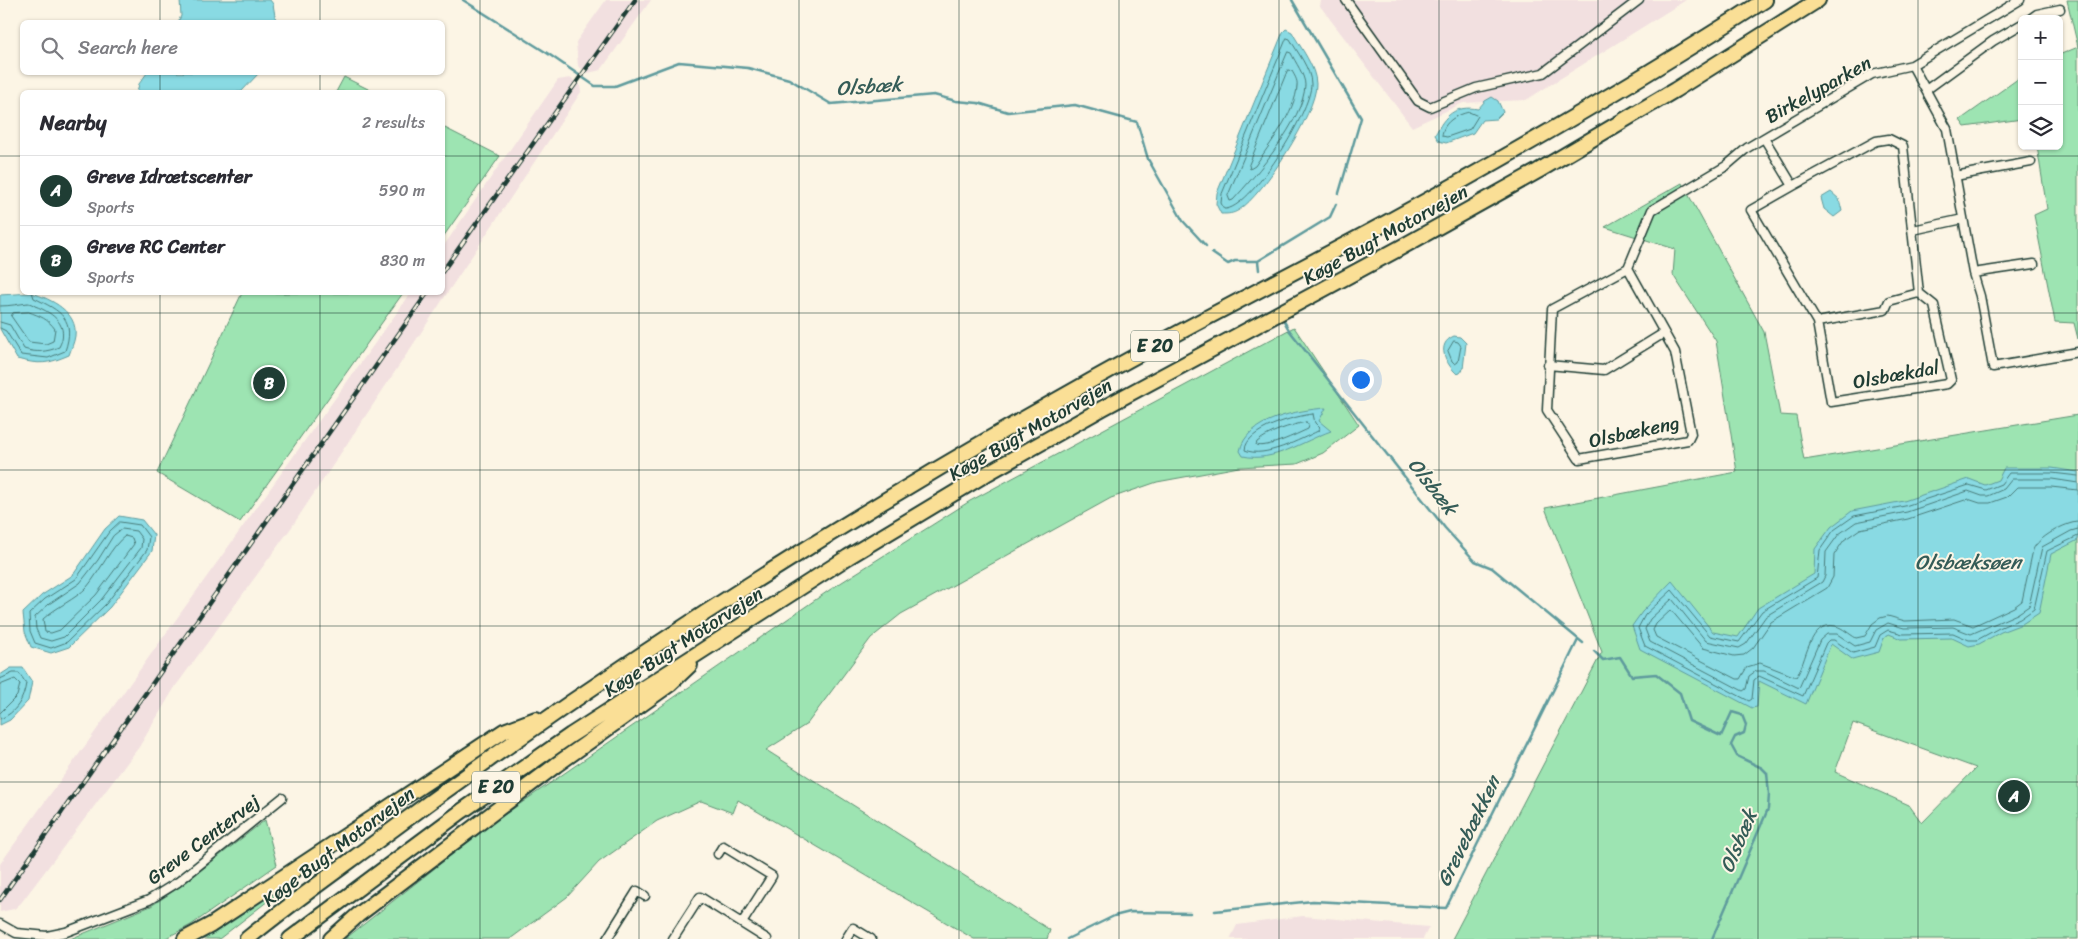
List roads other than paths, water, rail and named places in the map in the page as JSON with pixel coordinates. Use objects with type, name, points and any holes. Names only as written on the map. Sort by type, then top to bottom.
[{"type":"highway","name":"Køge Bugt Motorvejen","points":[[247,939],[449,787],[556,712],[694,620],[833,532],[1087,382],[1385,223],[1527,144],[1765,0]]},
{"type":"highway","name":"Køge Bugt Motorvejen","points":[[290,939],[462,811],[571,735],[848,557],[986,474],[1103,408],[1400,248],[1538,170],[1675,90],[1818,0]]},
{"type":"highway","points":[[331,939],[358,915],[548,771],[670,684],[710,646]]},
{"type":"highway","points":[[185,939],[211,925],[504,731],[556,712]]},
{"type":"street","points":[[1346,0],[1418,101],[1430,107],[1476,88],[1543,73],[1639,0]]},
{"type":"street","name":"Birkelyparken","points":[[1764,138],[1872,74],[1912,65],[2020,0]]},
{"type":"street","points":[[2036,15],[2060,9]]},
{"type":"street","points":[[1926,90],[1993,41],[2018,26]]},
{"type":"street","points":[[1912,65],[1948,129],[1973,274],[1980,296],[1993,367],[2078,352]]},
{"type":"street","points":[[1628,268],[1652,210],[1726,166],[1747,148],[1764,138],[1793,186]]},
{"type":"street","name":"Olsbækdal","points":[[1894,140],[1903,146],[1913,230],[1919,293],[1934,305],[1951,380],[1947,384],[1831,402],[1816,322],[1751,210],[1876,141],[1894,140]]},
{"type":"street","points":[[1955,176],[2031,162]]},
{"type":"street","points":[[1913,230],[1963,219]]},
{"type":"street","points":[[1973,274],[2034,264]]},
{"type":"street","name":"Olsbækeng","points":[[1628,268],[1664,333],[1675,352],[1692,434],[1688,440],[1578,459],[1547,410],[1552,309],[1628,268]]},
{"type":"street","points":[[1816,322],[1885,310],[1889,300],[1919,293]]},
{"type":"street","points":[[1548,365],[1604,370],[1664,333]]},
{"type":"street","name":"Greve Centervej","points":[[0,924],[16,933],[47,936],[66,932],[149,900],[178,882],[282,798]]},
{"type":"street","points":[[718,854],[723,846],[772,876],[742,923]]},
{"type":"street","points":[[607,939],[637,891],[645,896]]},
{"type":"street","points":[[673,939],[700,897],[767,939]]},
{"type":"street","points":[[846,939],[853,928],[871,939]]},
{"type":"water","points":[[180,0],[270,0],[273,4],[276,20],[179,20],[181,16]]},
{"type":"water","points":[[1286,29],[1292,32],[1313,71],[1316,84],[1314,97],[1308,113],[1287,152],[1261,188],[1239,210],[1221,214],[1216,204],[1217,193],[1283,32]]},
{"type":"water","points":[[146,75],[257,75],[243,90],[138,90],[139,84]]},
{"type":"water","points":[[1492,97],[1498,101],[1503,112],[1496,119],[1482,120],[1473,133],[1446,143],[1439,141],[1435,135],[1447,117],[1457,110],[1478,109],[1485,101]]},
{"type":"water","points":[[1831,192],[1839,199],[1842,211],[1834,217],[1824,209],[1821,198]]},
{"type":"water","points":[[0,295],[37,295],[55,303],[68,313],[75,328],[75,336],[69,355],[44,363],[17,359],[0,329]]},
{"type":"water","points":[[1454,336],[1460,337],[1466,343],[1463,369],[1457,374],[1449,365],[1444,354],[1445,344]]},
{"type":"water","points":[[1326,408],[1319,421],[1331,431],[1277,454],[1254,457],[1243,456],[1240,451],[1244,440],[1252,431],[1275,418],[1302,411]]},
{"type":"water","name":"Olsbæksøen","points":[[2004,468],[2052,468],[2078,472],[2078,540],[2051,554],[2039,613],[2022,624],[2001,632],[1979,644],[1969,646],[1952,638],[1901,639],[1889,634],[1884,638],[1879,652],[1852,659],[1831,644],[1806,704],[1759,681],[1757,707],[1752,708],[1640,649],[1632,626],[1642,612],[1672,581],[1713,632],[1738,637],[1758,608],[1814,574],[1815,549],[1831,527],[1852,511],[1904,501],[1969,479],[1985,485],[1998,480]]},
{"type":"water","points":[[119,516],[142,520],[154,535],[152,551],[110,607],[69,647],[51,653],[31,647],[25,632],[23,613],[42,595],[73,575],[105,529]]},
{"type":"water","points":[[11,668],[23,668],[32,682],[28,701],[10,720],[0,725],[0,675]]},
{"type":"waterway","name":"Olsbæk","points":[[463,0],[595,86],[615,86],[679,62],[748,68],[789,79],[831,104],[934,95],[956,101],[978,103],[1008,112],[1075,105],[1137,122],[1148,159],[1183,221],[1206,246]]},
{"type":"waterway","points":[[1292,0],[1361,118],[1339,193]]},
{"type":"waterway","points":[[1258,261],[1330,217],[1336,204]]},
{"type":"waterway","name":"Olsbæk","points":[[1212,253],[1228,264],[1235,261],[1258,261],[1259,270]]},
{"type":"waterway","name":"Olsbæk","points":[[1284,321],[1289,330],[1445,528],[1475,561],[1492,568],[1583,643]]},
{"type":"waterway","name":"Grevebækken","points":[[1215,911],[1313,901],[1446,908],[1578,640]]},
{"type":"waterway","name":"Olsbæk","points":[[1594,651],[1603,660],[1620,657],[1632,676],[1656,674],[1680,693],[1689,721],[1721,736],[1732,712],[1742,715],[1746,725],[1744,733],[1735,737],[1731,745],[1737,756],[1762,768],[1767,773],[1768,809],[1712,939]]},
{"type":"waterway","name":"Grevebækken","points":[[1067,939],[1114,916],[1130,912],[1190,913]]},
{"type":"railway","points":[[445,268],[635,0]]},
{"type":"railway","points":[[0,900],[426,295]]},
{"type":"place","name":"Greve RC Center","points":[[269,383]]},
{"type":"place","name":"Greve Idrætscenter","points":[[2014,796]]}]
